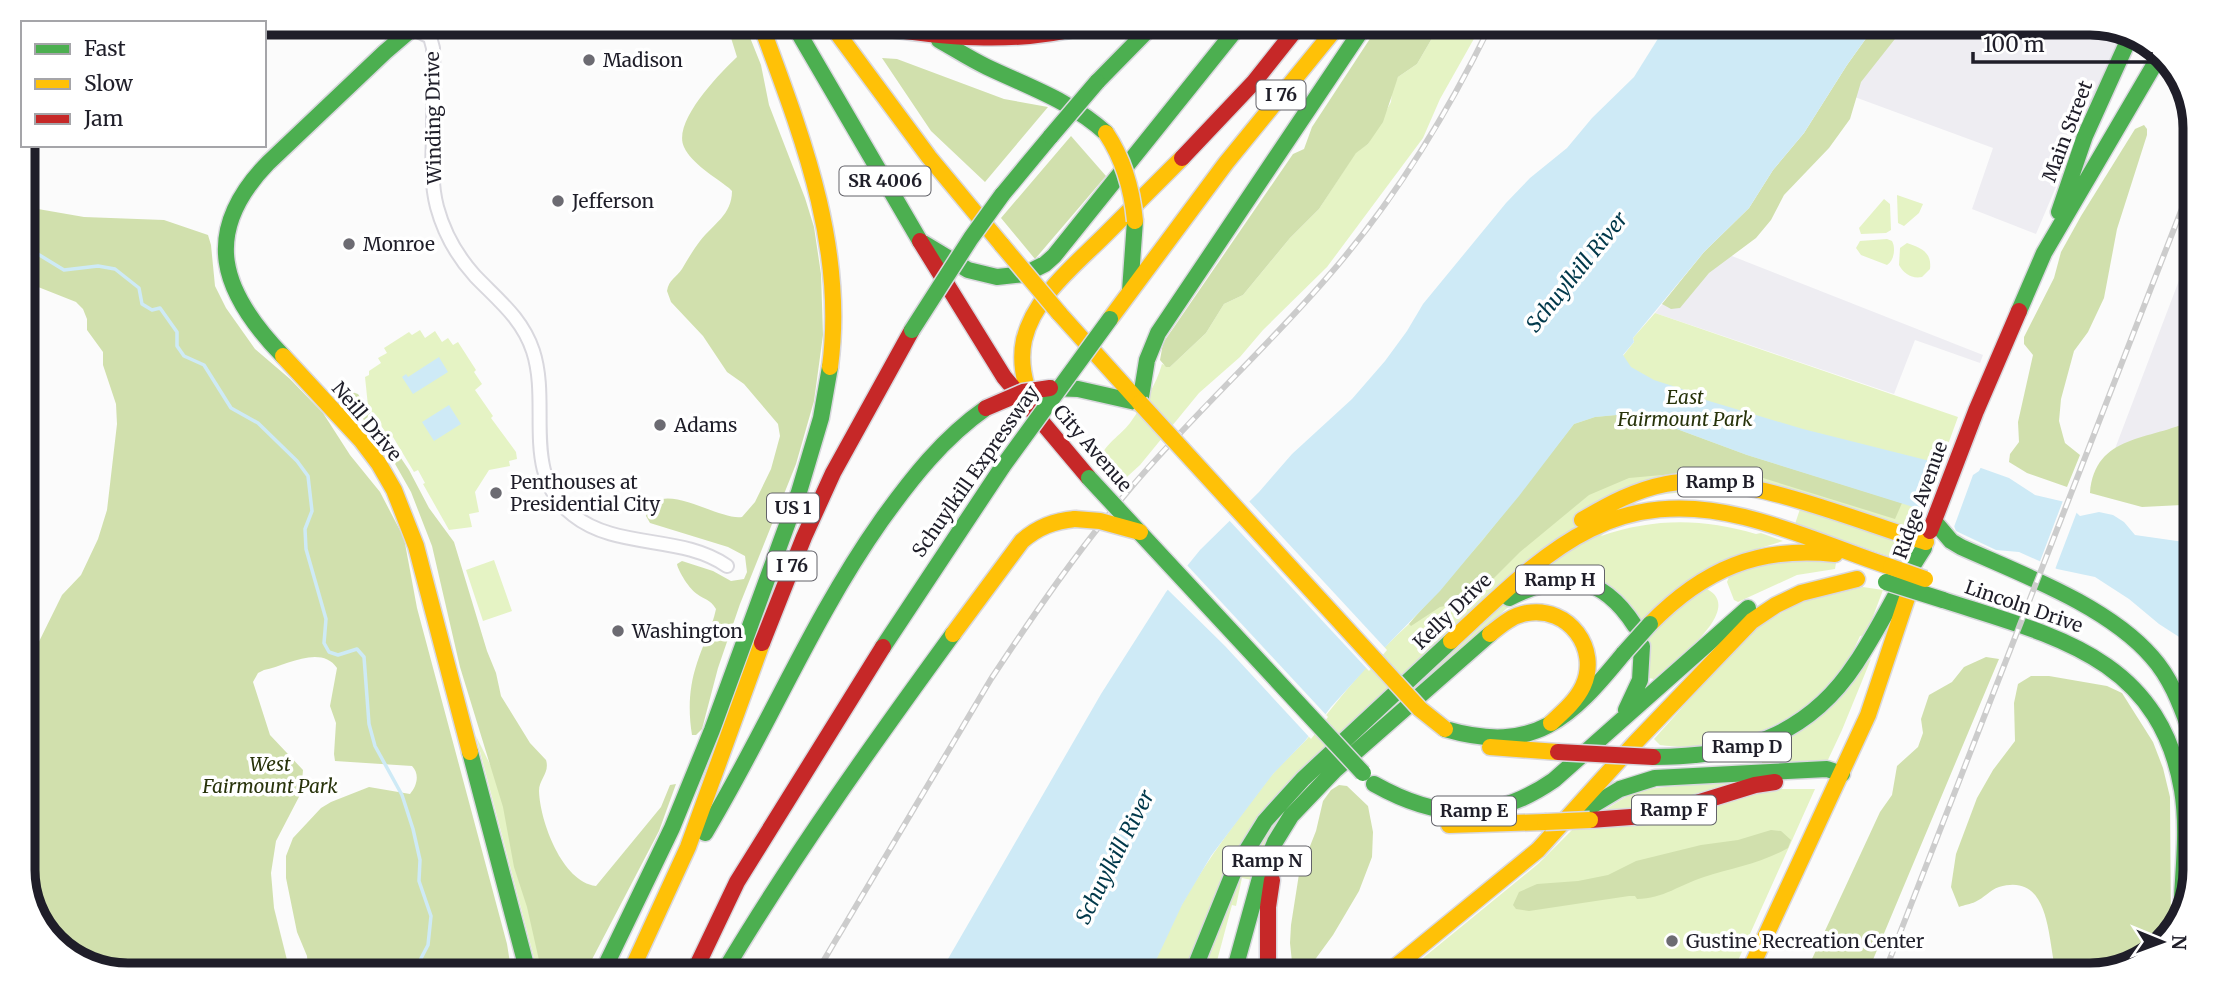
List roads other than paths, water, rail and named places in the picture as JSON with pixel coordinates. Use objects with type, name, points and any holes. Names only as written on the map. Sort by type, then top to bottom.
[{"type":"main road","name":"Neill Drive","points":[[402,35],[251,181],[237,202],[229,226],[226,263],[235,296],[249,318],[371,453],[404,510],[420,561],[525,963]]},
{"type":"main road","name":"US 1","points":[[607,963],[665,843],[696,770],[796,500],[828,386],[835,305],[826,230],[806,151],[765,35]]},
{"type":"main road","name":"City Avenue","points":[[800,35],[996,366],[1089,478],[1368,778]]},
{"type":"main road","points":[[839,35],[929,156],[1119,382],[1420,709],[1445,729]]},
{"type":"main road","points":[[921,35],[1012,40],[1051,35]]},
{"type":"main road","name":"I 76","points":[[635,963],[671,888],[803,541],[845,450],[912,330],[964,249],[1051,136],[1097,82],[1143,35]]},
{"type":"main road","points":[[920,241],[954,263],[982,274],[1025,274],[1045,264],[1062,248],[1232,35]]},
{"type":"main road","points":[[1040,418],[1026,390],[1022,356],[1026,332],[1037,310],[1078,262],[1257,78],[1291,35]]},
{"type":"main road","name":"Schuylkill Expressway","points":[[698,963],[737,882],[877,655],[1003,466],[1226,163],[1330,35]]},
{"type":"main road","points":[[1140,403],[1147,360],[1158,333],[1358,35]]},
{"type":"main road","points":[[933,37],[987,67],[1069,103],[1105,133],[1128,173],[1132,190],[1135,221],[1130,292]]},
{"type":"main road","name":"Main Street","points":[[2047,248],[2085,136],[2127,43]]},
{"type":"main road","name":"Ridge Avenue","points":[[1753,963],[1842,774],[1881,680],[1925,545],[2024,297],[2047,248],[2156,62]]},
{"type":"main road","points":[[671,888],[735,785],[812,633],[868,541],[954,431],[986,408],[1023,392],[1051,388],[1078,389],[1140,403]]},
{"type":"main road","name":"Ramp B","points":[[1546,556],[1570,529],[1612,502],[1653,487],[1701,481],[1733,483],[1761,489],[1925,545]]},
{"type":"main road","name":"Kelly Drive","points":[[1197,963],[1234,871],[1256,834],[1279,805],[1504,589],[1584,530],[1636,512],[1673,507],[1709,510],[1745,517],[1827,543],[1868,560]]},
{"type":"main road","points":[[729,963],[774,889],[848,778],[1027,536],[1043,525],[1063,519],[1100,522],[1140,532]]},
{"type":"main road","points":[[1934,521],[1951,541],[1961,547],[2092,609],[2126,631],[2162,670],[2183,714]]},
{"type":"main road","name":"Ramp D","points":[[1445,729],[1461,738],[1488,747],[1653,757],[1694,758],[1730,752],[1768,740],[1805,719],[1828,699],[1849,675],[1925,545]]},
{"type":"main road","points":[[1550,723],[1576,708],[1625,653],[1643,625],[1689,587],[1717,571],[1751,559],[1801,552],[1868,560]]},
{"type":"main road","name":"Lincoln Drive","points":[[1868,560],[1888,575],[2071,628]]},
{"type":"main road","name":"Lincoln Drive","points":[[1857,579],[1888,575]]},
{"type":"main road","points":[[1563,825],[1579,804],[1752,621],[1799,593],[1833,582],[1857,579]]},
{"type":"main road","name":"Ramp E","points":[[1368,778],[1426,808],[1470,811],[1504,807],[1543,789],[1616,722],[1657,690],[1733,619],[1759,601],[1803,582],[1857,579]]},
{"type":"main road","name":"Ramp H","points":[[1475,619],[1531,586],[1571,580],[1607,593],[1643,625]]},
{"type":"main road","name":"Lincoln Drive","points":[[1945,593],[2075,645],[2113,668],[2144,699],[2166,734],[2179,773],[2183,804]]},
{"type":"main road","name":"Ramp N","points":[[1237,963],[1264,869],[1276,840],[1294,812],[1317,787],[1501,626],[1526,613],[1545,612],[1563,618],[1578,631],[1587,649],[1587,670],[1581,690],[1567,709],[1550,723],[1524,735],[1499,738],[1475,737],[1445,729]]},
{"type":"main road","points":[[1616,722],[1630,705],[1639,686],[1642,646]]},
{"type":"main road","points":[[2152,687],[2172,715],[2183,742]]},
{"type":"main road","points":[[1400,963],[1511,873],[1563,825],[1605,796],[1637,782],[1655,778],[1827,769],[1842,774]]},
{"type":"main road","name":"Ramp F","points":[[1368,778],[1395,808],[1408,815],[1436,824],[1470,826],[1658,815],[1762,784],[1822,779],[1842,774]]},
{"type":"main road","points":[[1268,963],[1268,907],[1276,863],[1288,835],[1317,787]]},
{"type":"main road","points":[[1223,963],[1250,867],[1279,805]]},
{"type":"main road","name":"Lincoln Drive","points":[[2182,878],[2183,848]]},
{"type":"main road","points":[[683,963],[737,882]]},
{"type":"street","name":"Winding Drive","points":[[427,35],[433,48],[432,174],[439,214],[447,237],[461,259],[517,319],[527,337],[539,378],[539,455],[546,480],[555,498],[572,515],[598,530],[690,548],[710,555],[727,566]]},
{"type":"water","name":"Schuylkill River","points":[[1660,35],[1868,35],[1804,133],[1773,170],[1749,208],[1704,252],[1633,338],[1634,342],[1623,355],[1631,367],[1654,380],[1699,398],[1803,429],[1934,462],[1981,468],[2009,478],[2035,495],[2065,502],[2080,516],[2099,512],[2113,515],[2124,522],[2135,535],[2183,542],[2183,639],[2095,577],[2057,569],[2019,552],[1996,550],[1956,531],[1954,526],[1926,511],[1747,455],[1666,425],[1617,415],[1595,417],[1574,424],[1519,496],[1440,591],[1391,641],[1273,774],[1211,856],[1182,905],[1155,963],[946,963],[1101,694],[1166,592],[1200,550],[1259,492],[1292,454],[1352,399],[1385,361],[1423,304],[1506,203],[1530,178],[1567,148],[1592,118],[1634,77]]},
{"type":"water","points":[[439,357],[448,372],[413,394],[402,377],[406,374],[408,377]]},
{"type":"water","points":[[449,405],[461,424],[434,441],[422,422]]},
{"type":"waterway","points":[[35,252],[64,270],[98,266],[115,269],[139,288],[142,304],[152,310],[160,308],[177,332],[177,346],[184,356],[204,365],[231,408],[258,423],[297,461],[308,476],[312,511],[305,529],[306,549],[326,619],[324,643],[329,652],[338,655],[357,649],[364,657],[369,724],[375,746],[402,795],[413,829],[420,860],[419,881],[431,916],[428,945],[419,963]]},
{"type":"railway","points":[[822,963],[991,679],[1057,583],[1153,462],[1307,301],[1355,245],[1418,155],[1485,35]]},
{"type":"railway","points":[[1888,963],[2183,206]]},
{"type":"place","name":"Madison","points":[[589,60]]},
{"type":"place","name":"Jefferson","points":[[558,201]]},
{"type":"place","name":"Monroe","points":[[349,244]]},
{"type":"place","name":"Adams","points":[[660,425]]},
{"type":"place","name":"Penthouses at Presidential City","points":[[496,493]]},
{"type":"place","name":"Washington","points":[[618,631]]},
{"type":"place","name":"Gustine Recreation Center","points":[[1672,941]]},
{"type":"park label","name":"East Fairmount Park","points":[[1685,408]]},
{"type":"park label","name":"West Fairmount Park","points":[[270,775]]}]
